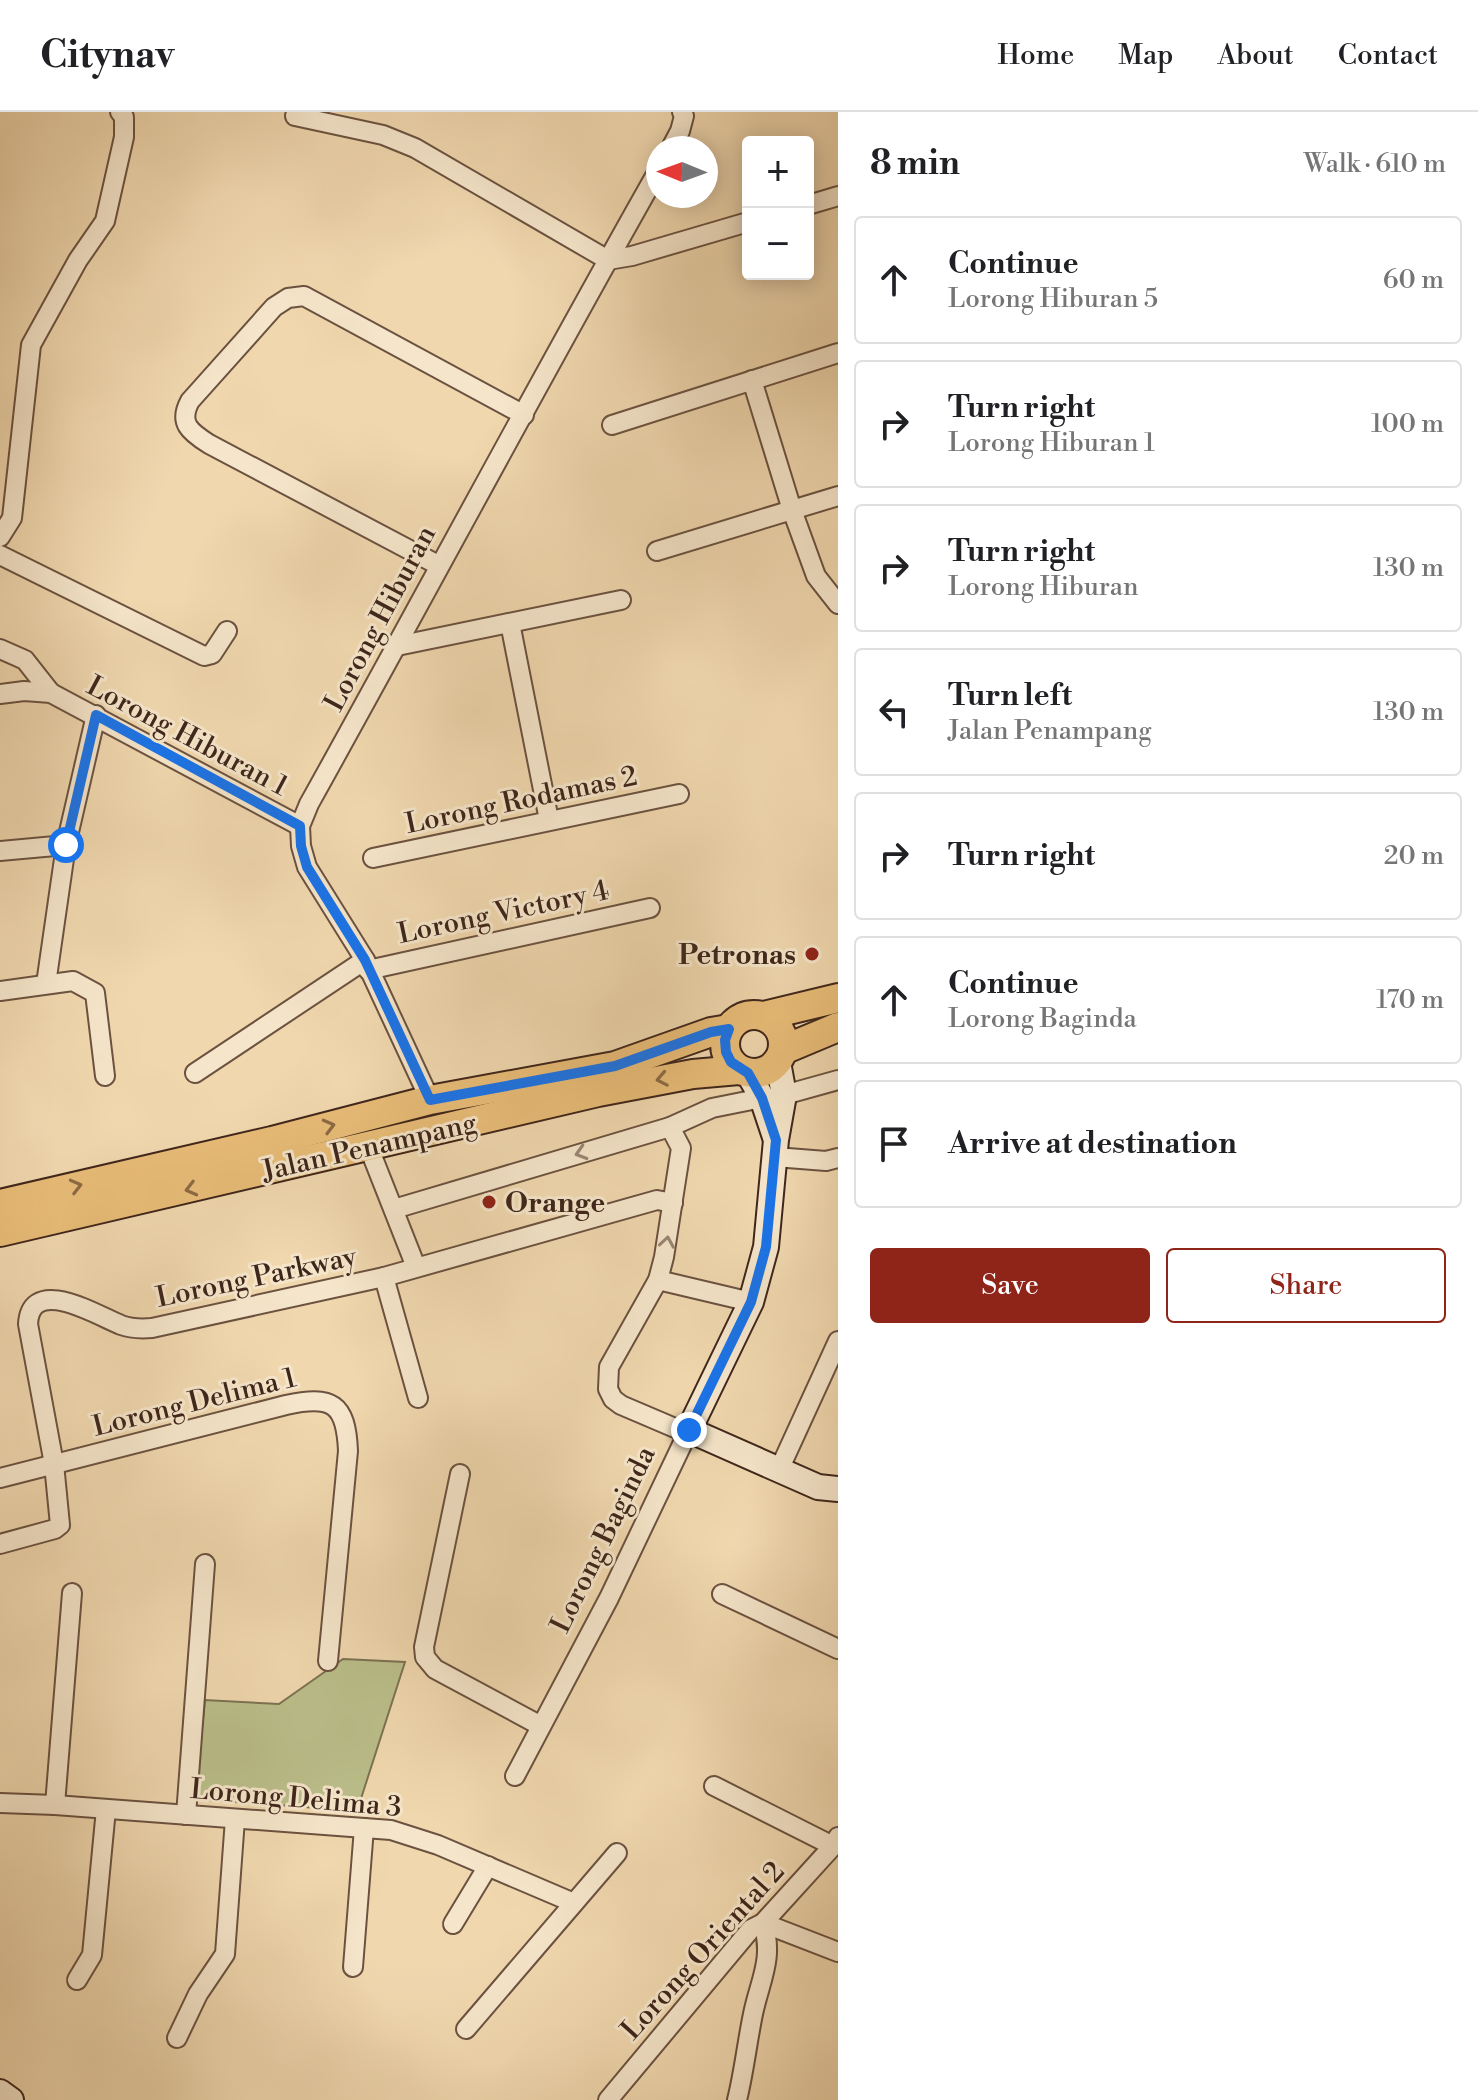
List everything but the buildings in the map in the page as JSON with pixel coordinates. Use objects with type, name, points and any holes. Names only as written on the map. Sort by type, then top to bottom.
[{"type":"main road","points":[[838,998],[764,1016],[751,1015],[738,1019],[729,1029],[725,1040],[726,1052],[731,1062],[744,1072],[759,1074],[781,1056],[838,1027]]},
{"type":"main road","points":[[764,1016],[776,1024],[783,1036],[781,1056]]},
{"type":"main road","name":"Jalan Penampang","points":[[0,1204],[430,1100],[615,1066],[711,1032],[729,1029]]},
{"type":"main road","name":"Jalan Penampang","points":[[0,1232],[611,1090],[693,1074],[744,1072]]},
{"type":"main road","points":[[234,1149],[242,1164],[257,1172]]},
{"type":"street","points":[[0,537],[12,518],[31,345],[78,260],[105,221],[124,137],[124,117],[120,112]]},
{"type":"street","points":[[677,136],[684,116],[682,112]]},
{"type":"street","points":[[295,116],[383,135],[415,148],[608,260],[632,256],[742,224]]},
{"type":"street","name":"Lorong Hiburan","points":[[300,826],[438,565],[646,192]]},
{"type":"street","points":[[814,203],[838,196]]},
{"type":"street","points":[[438,565],[196,436],[185,423],[184,412],[190,401],[274,307],[288,298],[304,296],[524,415]]},
{"type":"street","points":[[612,425],[838,353]]},
{"type":"street","points":[[752,380],[816,576],[838,604]]},
{"type":"street","points":[[657,551],[838,496]]},
{"type":"street","points":[[0,555],[204,656],[212,654],[227,631]]},
{"type":"street","points":[[397,646],[621,600]]},
{"type":"street","points":[[510,623],[549,820]]},
{"type":"street","points":[[0,649],[25,660],[51,693]]},
{"type":"street","name":"Lorong Hiburan 1","points":[[0,694],[24,691],[51,693],[300,826]]},
{"type":"street","points":[[46,984],[66,845],[96,715]]},
{"type":"street","name":"Lorong Rodamas 2","points":[[373,858],[679,794]]},
{"type":"street","points":[[300,826],[307,867],[366,965],[430,1100]]},
{"type":"street","points":[[0,851],[66,845]]},
{"type":"street","name":"Lorong Victory 4","points":[[366,965],[650,908]]},
{"type":"street","points":[[195,1073],[366,965]]},
{"type":"street","points":[[0,991],[73,981],[95,993],[105,1076]]},
{"type":"street","name":"Lorong Baginda","points":[[515,1776],[609,1598],[751,1302],[766,1247],[775,1149],[773,1097],[781,1056]]},
{"type":"street","name":"Lorong Baginda","points":[[744,1072],[773,1097]]},
{"type":"street","points":[[394,1209],[670,1127],[712,1108],[773,1097],[838,1080]]},
{"type":"street","points":[[670,1127],[681,1148],[664,1257],[658,1280],[609,1367],[608,1389],[613,1399],[621,1405],[675,1428],[689,1430],[818,1487],[838,1489]]},
{"type":"street","points":[[369,1148],[416,1267]]},
{"type":"street","points":[[775,1149],[826,1161],[838,1158]]},
{"type":"street","name":"Lorong Parkway","points":[[54,1464],[29,1333],[29,1315],[33,1307],[43,1300],[75,1304],[130,1328],[152,1328],[384,1277],[657,1200],[673,1203]]},
{"type":"street","points":[[384,1277],[418,1398]]},
{"type":"street","points":[[658,1280],[751,1302]]},
{"type":"street","points":[[779,1470],[838,1341]]},
{"type":"street","name":"Lorong Delima 1","points":[[0,1478],[310,1399],[333,1404],[340,1410],[347,1430],[348,1451],[328,1661]]},
{"type":"street","points":[[0,1544],[60,1525],[54,1464]]},
{"type":"street","points":[[460,1474],[424,1647],[425,1657],[435,1669],[541,1726]]},
{"type":"street","points":[[186,1815],[205,1564]]},
{"type":"street","points":[[55,1805],[72,1593]]},
{"type":"street","points":[[722,1594],[838,1649]]},
{"type":"street","points":[[714,1786],[836,1842]]},
{"type":"street","name":"Lorong Delima 3","points":[[0,1803],[391,1830],[417,1837],[574,1903]]},
{"type":"street","points":[[77,1980],[92,1955],[106,1809]]},
{"type":"street","points":[[177,2038],[198,1994],[225,1954],[235,1819]]},
{"type":"street","points":[[353,1967],[364,1828]]},
{"type":"street","name":"Lorong Oriental 2","points":[[608,2100],[751,1929],[763,1923],[836,1842]]},
{"type":"street","points":[[466,2029],[617,1853]]},
{"type":"street","points":[[453,1924],[488,1866]]},
{"type":"street","points":[[763,1923],[838,1952]]},
{"type":"street","points":[[737,2100],[753,2011],[762,1984],[768,1942],[763,1923]]},
{"type":"street","points":[[0,2092],[11,2100]]},
{"type":"green space","points":[[343,1659],[405,1662],[357,1811],[195,1799],[205,1700],[279,1704]]},
{"type":"place","name":"Petronas","points":[[812,954]]},
{"type":"place","name":"Orange","points":[[489,1202]]},
{"type":"route","points":[[66,845],[96,715],[300,826],[307,867],[365,960],[376,990],[430,1100],[615,1066],[711,1032],[729,1029],[725,1040],[726,1052],[739,1070],[748,1073],[762,1098],[776,1140],[775,1157],[766,1247],[751,1302],[689,1430]]}]
